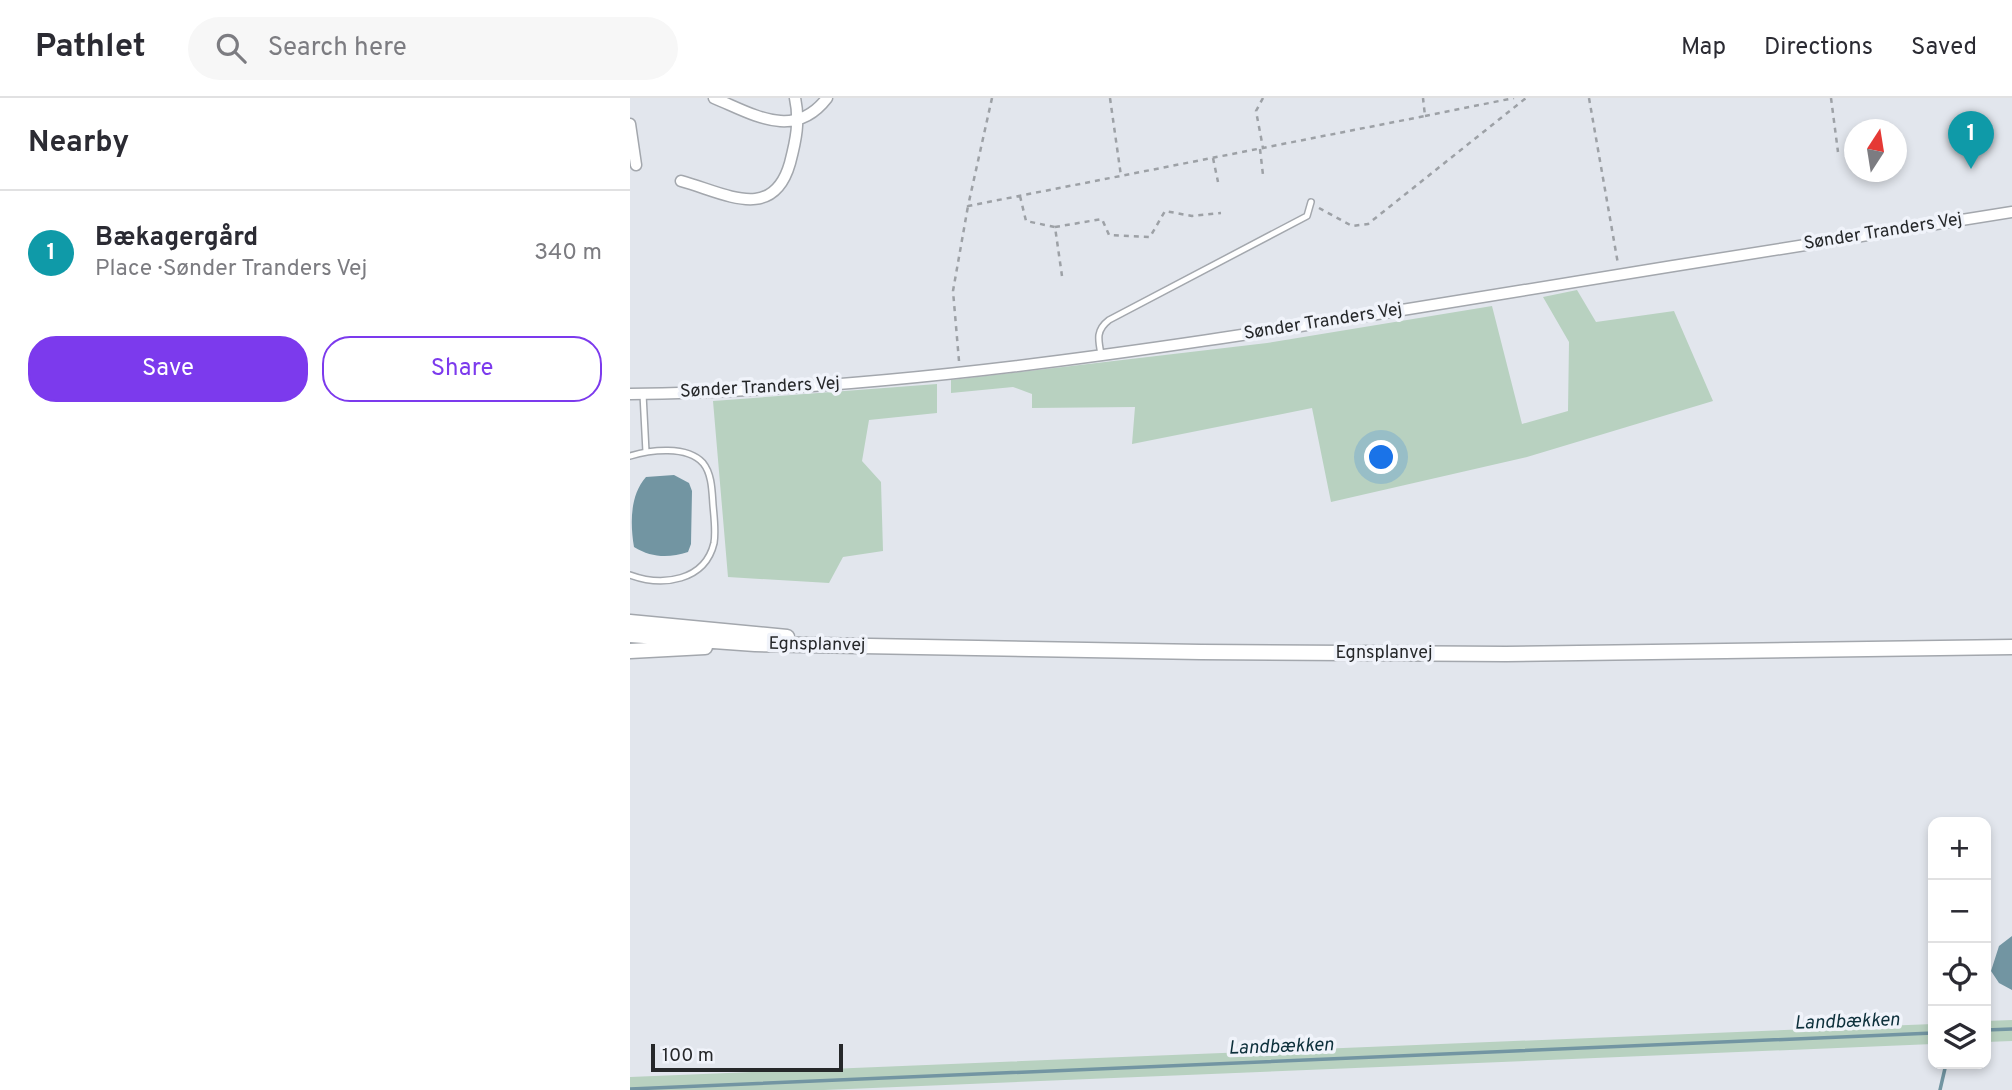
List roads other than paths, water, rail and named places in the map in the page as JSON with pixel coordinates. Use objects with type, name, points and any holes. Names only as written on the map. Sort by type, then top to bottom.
[{"type":"main road","points":[[630,622],[858,646]]},
{"type":"main road","name":"Egnsplanvej","points":[[630,635],[755,644],[1506,654],[2012,647]]},
{"type":"main road","name":"Egnsplanvej","points":[[630,651],[755,644]]},
{"type":"street","points":[[714,98],[769,121],[784,123],[814,111],[827,98]]},
{"type":"street","points":[[681,181],[750,200],[765,199],[784,183],[799,119],[795,98]]},
{"type":"street","points":[[630,124],[636,165]]},
{"type":"street","name":"Sønder Tranders Vej","points":[[630,394],[738,392],[959,372],[1101,354],[1242,335],[2012,212]]},
{"type":"lane","points":[[1101,354],[1098,337],[1101,326],[1109,320],[1307,216],[1311,204]]},
{"type":"lane","points":[[643,394],[646,452]]},
{"type":"lane","points":[[630,456],[672,451],[688,454],[703,463],[712,484],[715,540],[708,558],[698,571],[674,580],[642,579],[630,575]]},
{"type":"water","points":[[674,475],[689,483],[692,491],[691,544],[688,552],[681,554],[661,556],[647,553],[634,547],[632,519],[637,492],[646,477]]},
{"type":"water","points":[[2012,936],[2012,990],[1999,983],[1991,971],[1999,946]]},
{"type":"waterway","name":"Landbækken","points":[[1991,1030],[2012,1029]]},
{"type":"waterway","name":"Landbækken","points":[[630,1089],[1928,1033]]},
{"type":"waterway","points":[[1940,1090],[1945,1069]]},
{"type":"place","name":"Bækagergård","points":[[1971,169]]}]
